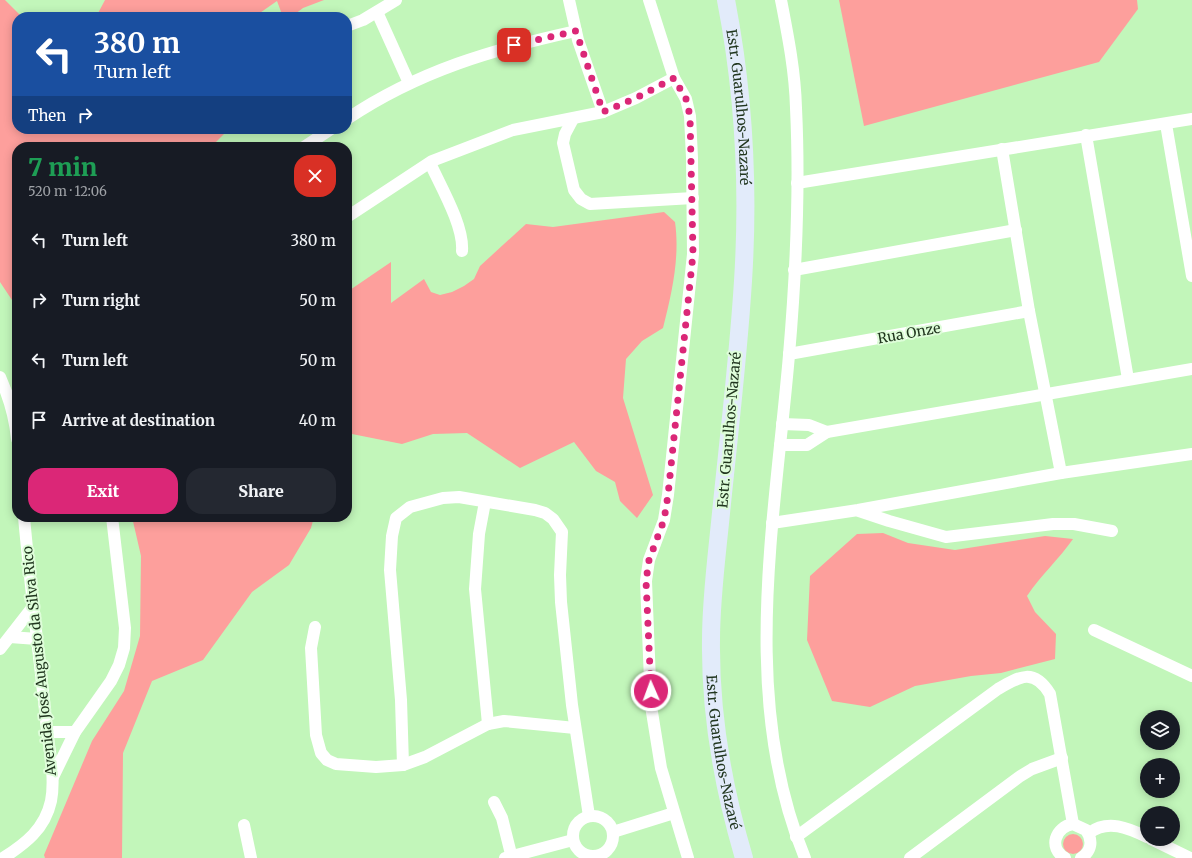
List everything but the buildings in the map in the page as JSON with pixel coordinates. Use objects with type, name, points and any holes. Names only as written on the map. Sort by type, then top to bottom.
[{"type":"main road","name":"Estr. Guarulhos-Nazaré","points":[[726,0],[740,92],[745,149],[746,215],[743,282],[718,546],[711,640],[716,732],[734,825],[744,858]]},
{"type":"street","points":[[352,24],[363,20],[396,0]]},
{"type":"street","points":[[569,0],[576,31],[603,112]]},
{"type":"street","points":[[650,0],[674,78],[686,99],[690,116],[693,198],[693,254],[668,495],[664,520],[649,560],[646,581],[652,706],[661,768],[688,858]]},
{"type":"street","points":[[782,0],[796,99],[797,183],[789,354],[772,523],[767,628],[767,674],[772,730],[782,785],[796,837],[805,858]]},
{"type":"street","points":[[377,12],[409,83]]},
{"type":"street","points":[[352,116],[385,95],[409,83],[490,52],[576,31]]},
{"type":"street","points":[[352,214],[430,163],[513,130],[603,112],[636,98],[674,78]]},
{"type":"street","points":[[573,119],[565,134],[563,143],[574,190],[582,199],[590,204],[693,198]]},
{"type":"street","points":[[797,183],[1192,119]]},
{"type":"street","points":[[1166,124],[1192,276]]},
{"type":"street","points":[[312,142],[324,134]]},
{"type":"street","points":[[1086,135],[1128,379]]},
{"type":"street","points":[[1002,149],[1029,311],[1061,473]]},
{"type":"street","points":[[430,163],[463,240],[462,252]]},
{"type":"street","points":[[794,270],[1016,230]]},
{"type":"street","name":"Rua Onze","points":[[789,354],[1029,311]]},
{"type":"street","points":[[780,446],[807,445],[827,432],[1192,369]]},
{"type":"street","points":[[0,377],[8,395],[12,410]]},
{"type":"street","points":[[782,424],[809,425],[827,432]]},
{"type":"street","points":[[772,523],[858,510],[1061,473],[1192,454]]},
{"type":"street","points":[[403,765],[401,700],[390,570],[396,518],[410,507],[443,498],[459,497],[546,513],[559,525],[562,532],[560,575],[561,602],[575,728],[589,816]]},
{"type":"street","points":[[485,502],[478,534],[475,590],[488,724]]},
{"type":"street","points":[[858,510],[889,521],[946,537],[1053,524],[1074,524],[1112,531]]},
{"type":"street","name":"Avenida José Augusto da Silva Rico","points":[[3,858],[22,846],[39,828],[45,818],[51,801],[53,777],[32,608],[24,522]]},
{"type":"street","points":[[53,777],[75,732],[111,681],[119,665],[124,648],[125,628],[113,522]]},
{"type":"street","points":[[0,649],[32,608]]},
{"type":"street","points":[[315,627],[311,648],[316,735],[321,753],[327,760],[336,764],[376,767],[403,765],[425,758],[488,724],[504,721],[575,728]]},
{"type":"street","points":[[1094,630],[1192,676]]},
{"type":"street","points":[[10,638],[37,639]]},
{"type":"street","points":[[796,837],[998,689],[1013,680],[1024,676],[1037,679],[1044,684],[1050,694],[1073,824]]},
{"type":"street","points":[[47,732],[75,732]]},
{"type":"street","points":[[910,858],[1018,778],[1032,769],[1062,758]]},
{"type":"street","points":[[494,802],[502,818],[510,857],[573,840]]},
{"type":"street","points":[[613,832],[674,813]]},
{"type":"street","points":[[589,816],[595,816],[607,821],[613,832],[612,844],[599,857],[583,854],[575,846],[573,840],[574,828],[583,818],[589,816]]},
{"type":"street","points":[[1059,856],[1055,842],[1058,832],[1067,825],[1073,824],[1082,827],[1089,834],[1091,845],[1089,851],[1081,858]]},
{"type":"street","points":[[244,825],[251,858]]},
{"type":"street","points":[[1089,834],[1096,828],[1107,825],[1120,826],[1140,834]]},
{"type":"street","points":[[1165,846],[1190,858]]},
{"type":"shaded area","points":[[0,0],[5,0],[17,12],[12,12],[12,134],[224,134],[216,142],[12,142],[12,300],[0,282]]},
{"type":"shaded area","points":[[105,0],[324,0],[303,8],[298,12],[281,12],[277,1],[261,12],[99,12]]},
{"type":"shaded area","points":[[839,0],[1137,0],[1138,9],[1099,62],[864,126]]},
{"type":"shaded area","points":[[664,212],[675,222],[676,262],[663,328],[642,341],[626,359],[623,398],[653,495],[637,518],[620,501],[615,482],[596,471],[574,442],[520,468],[467,433],[433,434],[402,444],[352,434],[352,289],[391,262],[391,303],[424,279],[431,292],[440,295],[452,292],[474,279],[480,266],[526,224],[553,227]]},
{"type":"shaded area","points":[[133,522],[313,522],[311,528],[289,565],[252,592],[203,660],[152,681],[123,753],[122,858],[45,858],[44,855],[92,741],[124,691],[140,636],[141,556]]},
{"type":"shaded area","points":[[883,533],[908,543],[955,550],[1045,536],[1073,539],[1027,596],[1035,612],[1056,634],[1055,659],[1001,673],[971,676],[915,686],[870,707],[832,701],[807,640],[810,576],[857,534]]},
{"type":"shaded area","points":[[1069,834],[1077,834],[1083,840],[1083,848],[1077,854],[1069,854],[1063,848],[1063,840]]},
{"type":"route","points":[[514,45],[576,31],[603,112],[636,98],[674,78],[686,99],[690,116],[693,254],[668,495],[664,520],[649,560],[646,581],[651,691]]}]
